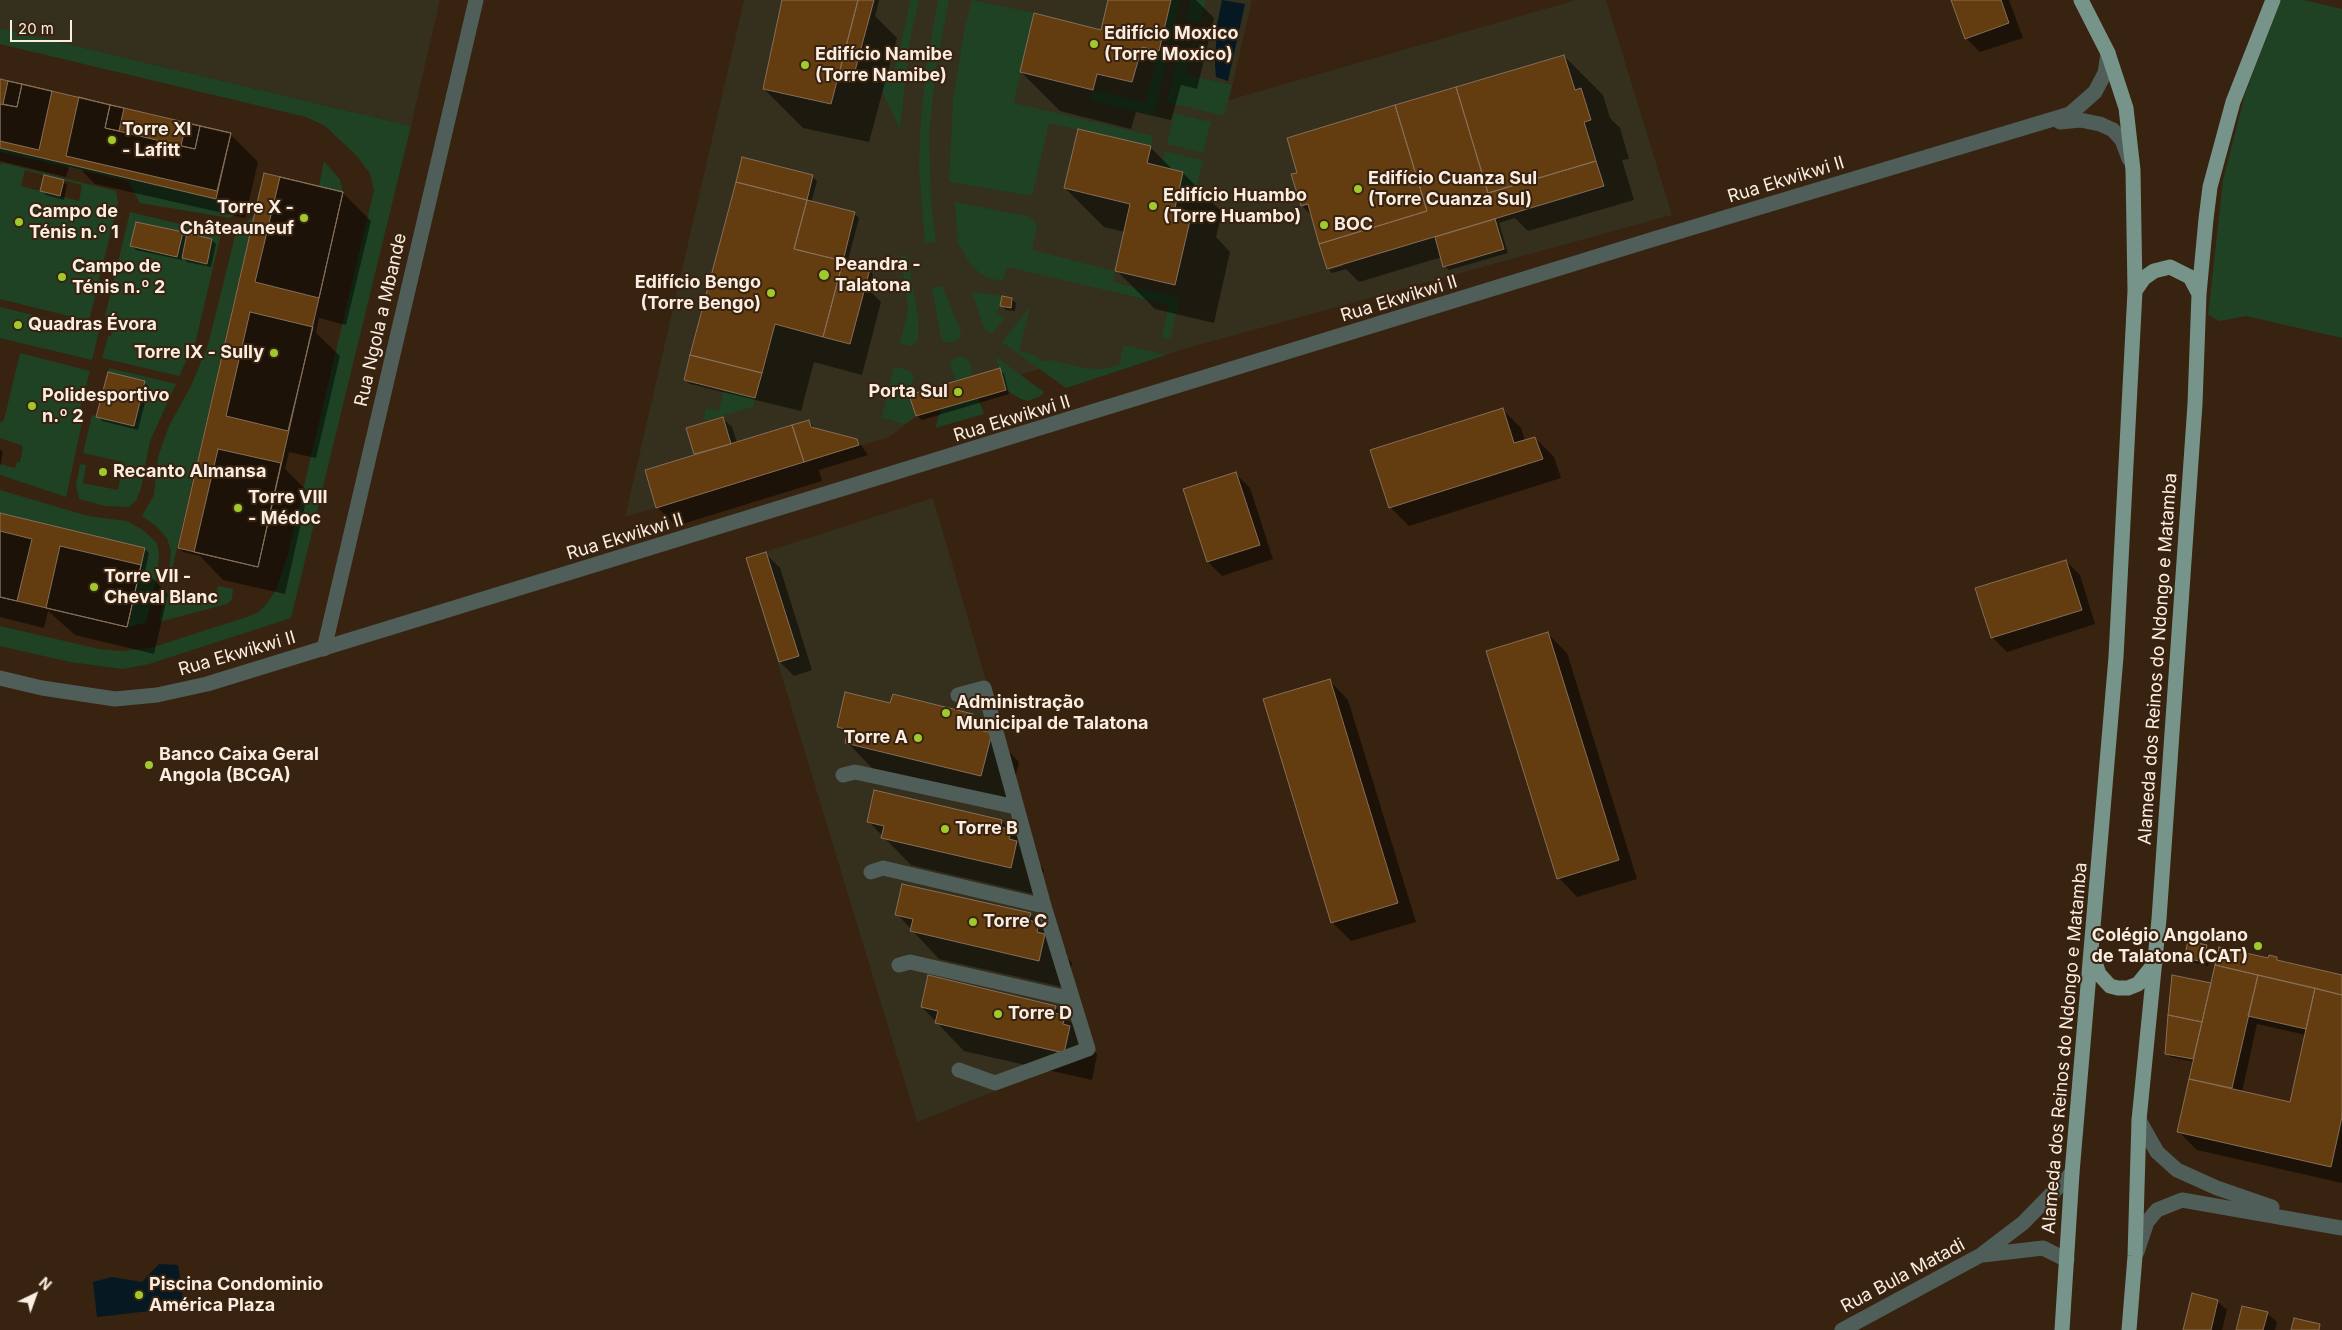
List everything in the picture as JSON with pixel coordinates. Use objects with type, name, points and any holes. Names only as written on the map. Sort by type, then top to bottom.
[{"type":"main road","name":"Alameda dos Reinos do Ndongo e Matamba","points":[[2062,1330],[2072,1173],[2116,657],[2135,291],[2133,170],[2126,108],[2108,53],[2081,0]]},
{"type":"main road","name":"Alameda dos Reinos do Ndongo e Matamba","points":[[2129,1330],[2136,1256],[2139,1120],[2155,962],[2195,404],[2199,294],[2210,187],[2233,102],[2273,0]]},
{"type":"main road","points":[[2135,291],[2144,278],[2154,271],[2170,267],[2190,277],[2199,294]]},
{"type":"main road","points":[[2092,950],[2099,974],[2110,986],[2118,988],[2128,988],[2138,984],[2155,962]]},
{"type":"street","name":"Rua Ngola a Mbande","points":[[324,649],[476,0]]},
{"type":"street","name":"Rua Ekwikwi II","points":[[0,678],[42,688],[116,699],[157,695],[207,684],[2070,114],[2083,105],[2096,92],[2105,73],[2108,53]]},
{"type":"street","name":"Rua Ekwikwi II","points":[[2028,126],[2080,120],[2100,124],[2113,130],[2122,140],[2133,170]]},
{"type":"street","points":[[958,695],[984,688],[1044,906],[1088,1049],[995,1083],[959,1070]]},
{"type":"street","points":[[843,776],[855,772],[1016,807]]},
{"type":"street","points":[[871,872],[884,868],[1044,906]]},
{"type":"street","points":[[899,965],[910,962],[1072,1000]]},
{"type":"street","points":[[2139,1120],[2157,1152],[2177,1170],[2218,1188],[2309,1220]]},
{"type":"street","name":"Rua Bula Matadi","points":[[1842,1330],[1981,1255],[2029,1218],[2072,1173]]},
{"type":"street","points":[[2136,1256],[2147,1222],[2157,1210],[2182,1200],[2309,1220],[2342,1228]]},
{"type":"street","name":"Rua Bula Matadi","points":[[1981,1255],[2043,1248],[2067,1260]]},
{"type":"shaded area","points":[[0,0],[440,0],[411,126],[0,28]]},
{"type":"shaded area","points":[[744,0],[1252,0],[1229,100],[1576,0],[1606,0],[1672,215],[1184,349],[1066,388],[1041,369],[913,405],[917,416],[889,437],[625,517]]},
{"type":"shaded area","points":[[933,498],[1094,1052],[917,1122],[746,558]]},
{"type":"green space","points":[[911,0],[919,0],[910,40],[900,129],[882,91],[885,74],[893,76]]},
{"type":"green space","points":[[938,0],[949,0],[936,68],[929,134],[931,205],[936,242],[925,243],[919,168],[920,134],[926,66]]},
{"type":"green space","points":[[972,0],[1034,13],[1014,103],[1153,136],[1151,146],[1049,123],[1032,196],[949,182],[953,100],[964,32]]},
{"type":"green space","points":[[1171,0],[1180,0],[1170,44],[1161,42]]},
{"type":"green space","points":[[1191,0],[1205,0],[1201,22],[1186,19]]},
{"type":"green space","points":[[2281,0],[2304,0],[2342,9],[2342,338],[2246,316],[2220,321],[2208,315],[2223,180],[2245,94]]},
{"type":"green space","points":[[0,28],[411,126],[291,618],[149,664],[123,669],[70,662],[0,646],[0,626],[99,649],[122,651],[150,648],[247,617],[259,612],[268,602],[277,588],[287,558],[374,190],[370,174],[357,156],[325,126],[306,117],[0,44]]},
{"type":"green space","points":[[1159,51],[1168,53],[1154,115],[1090,100],[1093,90],[1146,103]]},
{"type":"green space","points":[[1178,54],[1190,56],[1186,75],[1232,85],[1224,116],[1167,102]]},
{"type":"green space","points":[[1174,113],[1211,122],[1203,153],[1167,144]]},
{"type":"green space","points":[[0,148],[216,199],[215,203],[241,209],[230,218],[140,203],[128,181],[0,152]]},
{"type":"green space","points":[[1165,151],[1203,160],[1195,194],[1179,190],[1183,172],[1161,166]]},
{"type":"green space","points":[[324,161],[340,180],[343,192],[319,186]]},
{"type":"green space","points":[[3,163],[116,191],[118,203],[89,321],[0,299],[0,165]],"holes":[[[25,170],[82,185],[79,201],[21,186]]]},
{"type":"green space","points":[[955,202],[1031,217],[1037,227],[1032,250],[1115,271],[1113,282],[1180,298],[1170,339],[1162,338],[1169,305],[1007,267],[1003,281],[988,278],[980,273],[970,264],[958,243]]},
{"type":"green space","points":[[130,212],[221,234],[196,340],[179,376],[102,358],[108,337],[112,334],[105,316]]},
{"type":"green space","points":[[254,215],[167,591],[171,551],[167,538],[156,526],[142,516],[154,495],[158,457],[169,426],[191,386],[208,345],[236,232]]},
{"type":"green space","points":[[901,255],[907,255],[918,317],[918,340],[911,346],[900,343],[908,310]]},
{"type":"green space","points":[[942,286],[961,331],[960,338],[952,343],[945,342],[941,337],[932,288]]},
{"type":"green space","points":[[972,292],[1002,296],[996,313],[1004,319],[991,334],[984,328]]},
{"type":"green space","points":[[0,307],[99,331],[92,360],[0,338]]},
{"type":"green space","points":[[1030,307],[1019,351],[1034,355],[1041,361],[1051,360],[1084,368],[1102,369],[1119,365],[1124,345],[1166,355],[1066,388],[1002,342]]},
{"type":"green space","points":[[20,353],[90,371],[79,412],[84,413],[66,497],[0,475],[0,464],[15,468],[17,462],[20,462],[23,446],[0,438],[0,423],[4,420]]},
{"type":"green space","points":[[962,356],[970,362],[973,376],[956,381],[950,365],[953,359]]},
{"type":"green space","points":[[995,356],[1044,392],[1041,396],[1028,401],[1006,390]]},
{"type":"green space","points":[[894,366],[908,370],[914,376],[909,395],[916,416],[905,424],[882,418]]},
{"type":"green space","points":[[109,368],[176,384],[150,441],[141,488],[136,501],[129,507],[105,506],[79,499],[76,485],[80,464],[86,465],[83,483],[118,490],[123,462],[83,453],[92,415],[134,426],[145,381],[108,372]]},
{"type":"green space","points":[[724,390],[755,398],[753,407],[709,420],[704,419],[706,408],[719,411]]},
{"type":"green space","points":[[978,398],[984,414],[935,428],[941,409]]},
{"type":"green space","points":[[0,490],[88,516],[127,521],[143,530],[157,543],[159,555],[158,571],[146,623],[127,627],[145,548],[0,513]]},
{"type":"green space","points":[[218,586],[233,589],[232,599],[227,604],[159,622],[167,591],[213,602]]},
{"type":"water","points":[[1222,0],[1245,4],[1228,81],[1216,77],[1215,64],[1217,25]]},
{"type":"water","name":"Piscina Condominio América Plaza","points":[[159,1264],[178,1265],[184,1307],[97,1317],[93,1282],[112,1277],[142,1282]]},
{"type":"building","name":"Edifício Namibe (Torre Namibe)","points":[[782,0],[858,0],[831,104],[763,89]]},
{"type":"building","points":[[858,0],[874,0],[852,82],[838,78]]},
{"type":"building","name":"Edifício Moxico (Torre Moxico)","points":[[1108,0],[1171,0],[1159,51],[1142,47],[1132,82],[1097,74],[1093,90],[1020,72],[1034,13],[1101,30]]},
{"type":"building","points":[[1951,0],[2001,0],[2009,23],[1965,39]]},
{"type":"building","points":[[1564,55],[1575,90],[1581,88],[1591,120],[1584,122],[1596,161],[1488,193],[1456,87]]},
{"type":"building","points":[[0,79],[231,133],[216,199],[0,148]]},
{"type":"building","points":[[8,81],[22,84],[17,107],[3,104]]},
{"type":"building","points":[[22,84],[52,91],[39,150],[0,141],[0,104],[17,107]]},
{"type":"building","points":[[1456,87],[1488,193],[1596,161],[1604,186],[1327,269],[1319,244],[1427,211],[1395,105]]},
{"type":"building","name":"Torre XI - Lafitt","points":[[79,97],[110,105],[105,128],[195,149],[200,126],[231,133],[217,191],[66,156]]},
{"type":"building","points":[[110,105],[124,108],[119,131],[105,128]]},
{"type":"building","name":"Edifício Cuanza Sul (Torre Cuanza Sul)","points":[[1395,105],[1427,211],[1319,244],[1308,204],[1301,206],[1291,174],[1297,173],[1287,138]]},
{"type":"building","points":[[186,123],[200,126],[195,149],[181,146]]},
{"type":"building","name":"Edifício Huambo (Torre Huambo)","points":[[1078,129],[1151,146],[1147,163],[1183,172],[1175,208],[1192,212],[1175,285],[1115,271],[1130,204],[1064,188]]},
{"type":"building","points":[[742,157],[813,175],[807,200],[736,182]]},
{"type":"building","points":[[264,173],[343,192],[258,567],[178,548]]},
{"type":"building","points":[[44,175],[64,180],[60,196],[40,191]]},
{"type":"building","name":"Torre X - Châteauneuf","points":[[280,177],[343,192],[319,298],[255,282]]},
{"type":"building","name":"Edifício Bengo (Torre Bengo)","points":[[736,182],[807,200],[794,249],[843,261],[823,337],[775,324],[762,373],[690,355]]},
{"type":"building","points":[[807,200],[855,212],[843,261],[794,249]]},
{"type":"building","points":[[1495,219],[1504,249],[1443,267],[1435,237]]},
{"type":"building","points":[[136,222],[183,232],[177,257],[130,246]]},
{"type":"building","points":[[187,233],[212,239],[207,264],[182,258]]},
{"type":"building","points":[[843,261],[870,269],[850,344],[823,337]]},
{"type":"building","points":[[1002,296],[1012,298],[1011,308],[1000,306]]},
{"type":"building","name":"Torre IX - Sully","points":[[250,312],[313,327],[288,431],[226,416]]},
{"type":"building","points":[[690,355],[762,373],[755,398],[684,380]]},
{"type":"building","name":"Porta Sul","points":[[1000,368],[1006,390],[916,416],[909,395]]},
{"type":"building","points":[[108,372],[145,381],[134,426],[96,417]]},
{"type":"building","points":[[1503,408],[1514,443],[1535,437],[1543,459],[1389,508],[1370,450]]},
{"type":"building","points":[[723,417],[731,444],[694,454],[686,428]]},
{"type":"building","points":[[809,420],[811,427],[857,439],[859,445],[804,462],[792,425]]},
{"type":"building","points":[[792,425],[804,462],[656,508],[645,470]]},
{"type":"building","name":"Torre VIII - Médoc","points":[[218,449],[281,463],[258,567],[194,552]]},
{"type":"building","points":[[1236,472],[1260,545],[1207,562],[1183,489]]},
{"type":"building","points":[[0,513],[145,548],[127,627],[0,597]]},
{"type":"building","points":[[0,531],[32,539],[17,601],[0,597]]},
{"type":"building","name":"Torre VII - Cheval Blanc","points":[[60,546],[141,565],[127,627],[46,608]]},
{"type":"building","points":[[766,552],[799,656],[779,662],[746,558]]},
{"type":"building","points":[[2066,560],[2082,610],[1991,638],[1975,588]]},
{"type":"building","points":[[1548,632],[1619,860],[1557,879],[1486,651]]},
{"type":"building","points":[[1330,679],[1398,903],[1331,923],[1263,699]]},
{"type":"building","name":"Torre A","points":[[845,692],[890,703],[893,694],[973,714],[970,728],[992,733],[981,776],[845,743],[848,730],[837,727]]},
{"type":"building","name":"Torre B","points":[[874,790],[1002,820],[1001,827],[1011,830],[1009,839],[1017,841],[1011,868],[881,838],[884,826],[867,822]]},
{"type":"building","name":"Torre C","points":[[902,884],[1031,913],[1029,920],[1039,923],[1037,932],[1045,934],[1039,961],[910,931],[913,919],[895,915]]},
{"type":"building","points":[[2188,941],[2207,945],[2204,962],[2184,958]]},
{"type":"building","points":[[2219,947],[2268,958],[2269,955],[2277,957],[2277,960],[2342,975],[2342,995],[2215,965]]},
{"type":"building","points":[[2215,965],[2258,975],[2232,1088],[2189,1079]]},
{"type":"building","name":"Torre D","points":[[928,975],[1056,1006],[1054,1013],[1065,1015],[1063,1024],[1070,1026],[1064,1053],[935,1023],[938,1011],[921,1007]]},
{"type":"building","points":[[2172,975],[2211,983],[2202,1022],[2168,1015]]},
{"type":"building","points":[[2258,975],[2315,988],[2306,1029],[2248,1016]]},
{"type":"building","points":[[2315,988],[2342,995],[2342,1117],[2331,1167],[2177,1132],[2189,1079],[2290,1102]]},
{"type":"building","points":[[2168,1015],[2202,1022],[2193,1059],[2165,1054]]},
{"type":"building","points":[[2192,1293],[2218,1300],[2211,1330],[2183,1330]]},
{"type":"building","points":[[2242,1306],[2268,1312],[2263,1330],[2236,1330]]},
{"type":"building","points":[[2294,1318],[2320,1324],[2319,1330],[2291,1330]]},
{"type":"place","name":"Edifício Moxico (Torre Moxico)","points":[[1094,44]]},
{"type":"place","name":"Edifício Namibe (Torre Namibe)","points":[[805,65]]},
{"type":"place","name":"Torre XI - Lafitt","points":[[112,140]]},
{"type":"place","name":"Edifício Cuanza Sul (Torre Cuanza Sul)","points":[[1358,189]]},
{"type":"place","name":"Edifício Huambo (Torre Huambo)","points":[[1153,206]]},
{"type":"place","name":"Torre X - Châteauneuf","points":[[304,218]]},
{"type":"place","name":"Campo de Ténis n.º 1","points":[[19,222]]},
{"type":"place","name":"BOC","points":[[1324,225]]},
{"type":"place","name":"Peandra - Talatona","points":[[824,275]]},
{"type":"place","name":"Campo de Ténis n.º 2","points":[[62,277]]},
{"type":"place","name":"Edifício Bengo (Torre Bengo)","points":[[771,293]]},
{"type":"place","name":"Quadras Évora","points":[[18,325]]},
{"type":"place","name":"Torre IX - Sully","points":[[274,353]]},
{"type":"place","name":"Porta Sul","points":[[958,392]]},
{"type":"place","name":"Polidesportivo n.º 2","points":[[32,406]]},
{"type":"place","name":"Recanto Almansa","points":[[103,472]]},
{"type":"place","name":"Torre VIII - Médoc","points":[[238,508]]},
{"type":"place","name":"Torre VII - Cheval Blanc","points":[[94,587]]},
{"type":"place","name":"Administração Municipal de Talatona","points":[[946,713]]},
{"type":"place","name":"Torre A","points":[[918,738]]},
{"type":"place","name":"Banco Caixa Geral Angola (BCGA)","points":[[149,765]]},
{"type":"place","name":"Torre B","points":[[945,829]]},
{"type":"place","name":"Torre C","points":[[973,922]]},
{"type":"place","name":"Colégio Angolano de Talatona (CAT)","points":[[2258,946]]},
{"type":"place","name":"Torre D","points":[[998,1014]]},
{"type":"place","name":"Piscina Condominio América Plaza","points":[[139,1295]]}]
